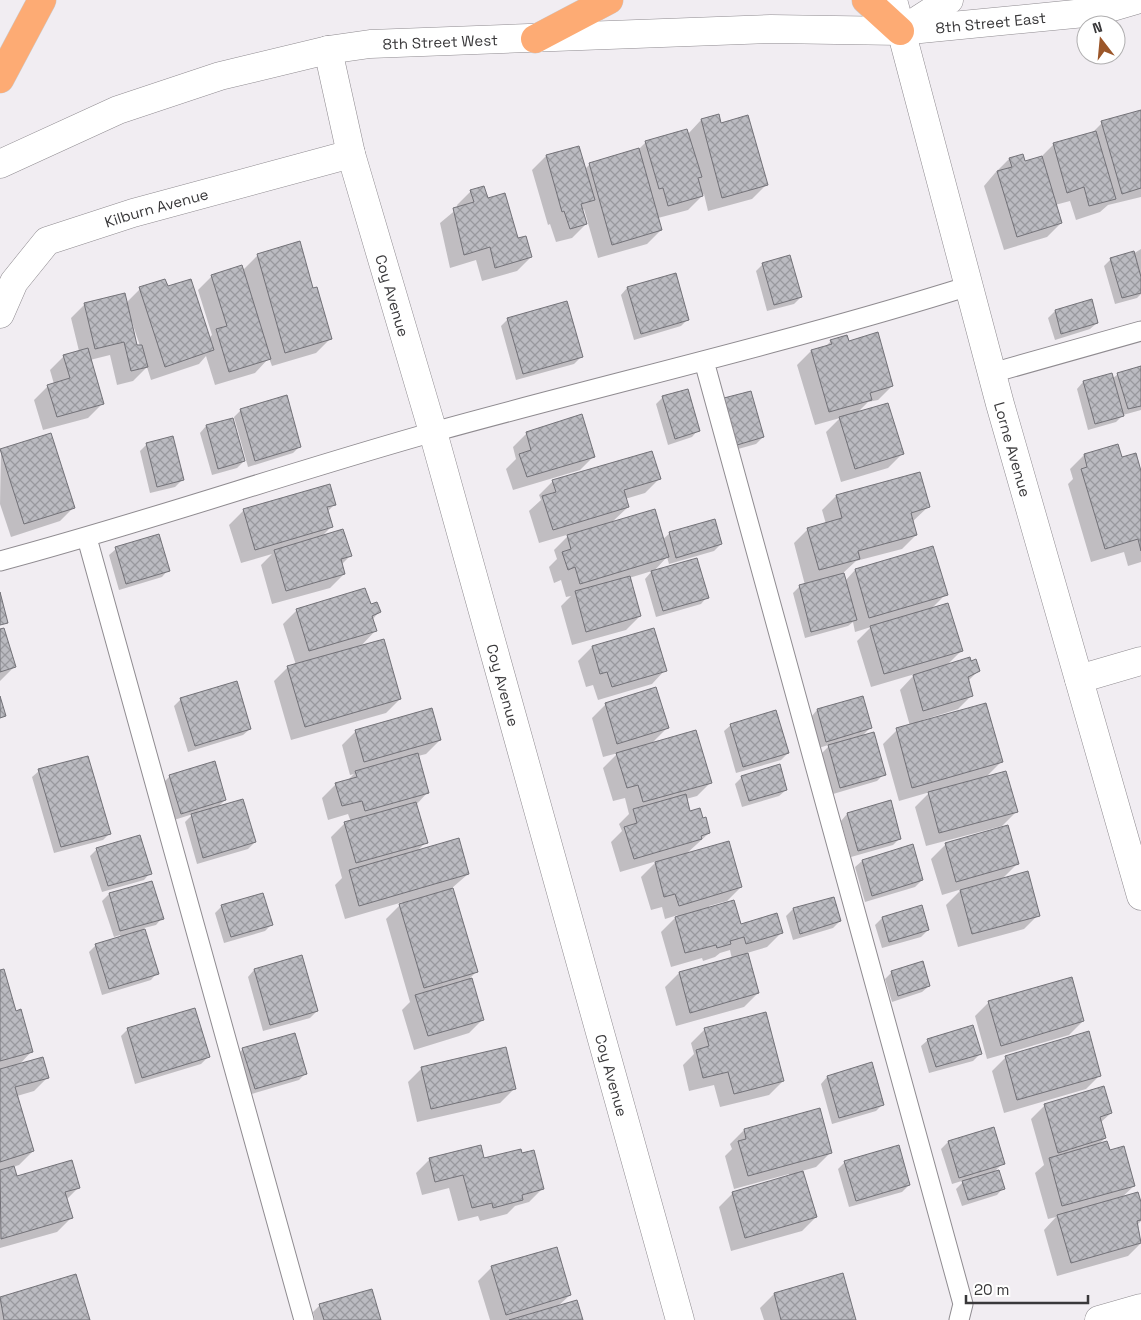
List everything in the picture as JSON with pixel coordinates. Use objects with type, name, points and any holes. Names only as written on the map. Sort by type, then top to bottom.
[{"type":"highway","points":[[0,80],[42,0]]},
{"type":"highway","points":[[535,38],[609,0]]},
{"type":"highway","points":[[866,0],[900,31]]},
{"type":"street","name":"Lorne Avenue","points":[[893,0],[992,373],[1141,896]]},
{"type":"street","name":"8th Street East","points":[[900,31],[949,0]]},
{"type":"street","name":"8th Street East","points":[[900,31],[1095,12],[1136,0]]},
{"type":"street","name":"8th Street West","points":[[0,164],[118,110],[220,76],[328,50],[370,44],[771,29],[900,31]]},
{"type":"street","name":"Coy Avenue","points":[[328,50],[351,154],[433,432],[680,1320]]},
{"type":"street","name":"Kilburn Avenue","points":[[0,314],[14,282],[47,241],[133,213],[351,154]]},
{"type":"street","points":[[1079,679],[1141,661]]},
{"type":"street","points":[[1099,1320],[1141,1308]]},
{"type":"lane","points":[[0,561],[87,538],[433,432],[704,361],[969,286]]},
{"type":"lane","points":[[992,373],[1141,331]]},
{"type":"lane","points":[[704,361],[963,1304],[959,1320]]},
{"type":"lane","points":[[87,538],[304,1320]]},
{"type":"building","points":[[1141,110],[1141,188],[1122,194],[1101,121]]},
{"type":"building","points":[[719,114],[721,123],[748,115],[768,185],[722,198],[701,119]]},
{"type":"building","points":[[687,129],[702,177],[698,178],[703,196],[668,206],[663,188],[659,189],[645,141]]},
{"type":"building","points":[[1096,131],[1116,199],[1089,206],[1084,187],[1067,193],[1053,143]]},
{"type":"building","points":[[579,146],[595,200],[581,204],[587,224],[570,229],[564,211],[562,212],[546,155]]},
{"type":"building","points":[[639,148],[662,230],[612,245],[589,163]]},
{"type":"building","points":[[1023,154],[1025,161],[1042,156],[1062,223],[1017,237],[997,171],[1012,167],[1009,158]]},
{"type":"building","points":[[484,186],[488,198],[505,193],[518,238],[526,236],[532,257],[495,268],[490,247],[464,255],[453,208],[474,202],[470,190]]},
{"type":"building","points":[[300,241],[313,288],[317,287],[332,339],[285,353],[257,254]]},
{"type":"building","points":[[1134,251],[1141,277],[1141,293],[1122,298],[1110,258]]},
{"type":"building","points":[[790,255],[802,297],[774,305],[762,263]]},
{"type":"building","points":[[242,265],[271,359],[229,372],[216,329],[227,326],[211,275]]},
{"type":"building","points":[[676,273],[689,320],[641,334],[627,287]]},
{"type":"building","points":[[165,279],[168,286],[191,279],[214,350],[165,367],[139,287]]},
{"type":"building","points":[[125,293],[137,345],[142,345],[148,367],[131,371],[124,342],[95,349],[84,303]]},
{"type":"building","points":[[1092,299],[1098,323],[1061,334],[1055,310]]},
{"type":"building","points":[[567,301],[583,357],[523,374],[507,318]]},
{"type":"building","points":[[878,332],[893,386],[870,393],[872,400],[829,412],[811,350],[832,344],[830,340],[847,335],[849,341]]},
{"type":"building","points":[[88,348],[104,404],[57,417],[47,385],[70,378],[63,355]]},
{"type":"building","points":[[1141,366],[1141,406],[1128,409],[1117,373]]},
{"type":"building","points":[[1112,373],[1124,416],[1095,424],[1083,381]]},
{"type":"building","points":[[688,389],[700,431],[675,439],[662,396]]},
{"type":"building","points":[[751,391],[764,437],[737,445],[724,398]]},
{"type":"building","points":[[287,395],[301,447],[255,461],[240,409]]},
{"type":"building","points":[[888,403],[904,454],[855,469],[839,417]]},
{"type":"building","points":[[582,414],[595,457],[527,477],[519,454],[531,450],[526,432]]},
{"type":"building","points":[[233,418],[245,461],[218,469],[206,425]]},
{"type":"building","points":[[51,433],[75,508],[24,524],[0,449]]},
{"type":"building","points":[[173,436],[184,480],[157,487],[146,443]]},
{"type":"building","points":[[1118,444],[1122,457],[1136,453],[1141,471],[1141,551],[1138,539],[1105,549],[1081,469],[1087,467],[1084,454]]},
{"type":"building","points":[[652,451],[661,479],[624,490],[629,507],[553,530],[542,496],[556,492],[552,480]]},
{"type":"building","points":[[920,472],[930,507],[911,513],[917,535],[858,551],[860,559],[819,570],[807,528],[842,518],[836,495]]},
{"type":"building","points":[[330,484],[336,505],[327,507],[333,527],[255,550],[243,509]]},
{"type":"building","points":[[655,509],[669,557],[580,584],[575,567],[568,570],[562,552],[571,549],[567,535]]},
{"type":"building","points":[[715,519],[722,544],[676,558],[669,532]]},
{"type":"building","points":[[343,529],[352,556],[341,559],[345,574],[286,591],[274,550]]},
{"type":"building","points":[[159,534],[170,571],[126,584],[115,547]]},
{"type":"building","points":[[933,546],[948,595],[869,618],[855,569]]},
{"type":"building","points":[[697,558],[709,598],[663,611],[651,571]]},
{"type":"building","points":[[844,573],[857,620],[811,632],[799,585]]},
{"type":"building","points":[[630,576],[641,616],[586,632],[575,591]]},
{"type":"building","points":[[365,588],[371,604],[377,602],[381,612],[372,616],[377,631],[309,651],[296,609]]},
{"type":"building","points":[[0,592],[8,623],[0,625]]},
{"type":"building","points":[[948,603],[963,651],[884,674],[870,626]]},
{"type":"building","points":[[4,628],[16,667],[0,672],[0,629]]},
{"type":"building","points":[[654,628],[667,671],[612,687],[607,672],[600,674],[592,646]]},
{"type":"building","points":[[384,639],[401,699],[305,727],[287,666]]},
{"type":"building","points":[[970,657],[971,661],[976,659],[980,671],[968,677],[973,696],[923,711],[913,675]]},
{"type":"building","points":[[237,681],[251,729],[195,746],[180,698]]},
{"type":"building","points":[[656,687],[669,728],[617,744],[605,703]]},
{"type":"building","points":[[0,696],[6,716],[0,718]]},
{"type":"building","points":[[863,696],[872,728],[826,742],[817,709]]},
{"type":"building","points":[[986,703],[1003,762],[912,788],[896,728]]},
{"type":"building","points":[[432,708],[441,740],[364,762],[355,730]]},
{"type":"building","points":[[776,710],[789,753],[743,767],[730,724]]},
{"type":"building","points":[[696,730],[712,783],[643,802],[638,785],[627,788],[616,753]]},
{"type":"building","points":[[874,732],[886,775],[840,788],[828,745]]},
{"type":"building","points":[[418,753],[429,793],[365,811],[362,801],[342,806],[335,783],[357,777],[355,771]]},
{"type":"building","points":[[88,756],[111,834],[61,847],[38,769]]},
{"type":"building","points":[[215,761],[226,800],[181,814],[169,775]]},
{"type":"building","points":[[780,764],[787,790],[749,801],[741,776]]},
{"type":"building","points":[[1006,771],[1018,812],[939,833],[928,792]]},
{"type":"building","points":[[686,794],[690,811],[700,808],[703,818],[706,817],[710,833],[701,836],[702,839],[634,859],[624,827],[637,823],[633,809]]},
{"type":"building","points":[[243,799],[256,842],[203,858],[191,814]]},
{"type":"building","points":[[891,800],[901,839],[858,851],[847,813]]},
{"type":"building","points":[[416,802],[428,843],[356,863],[344,822]]},
{"type":"building","points":[[1008,825],[1019,864],[956,882],[945,843]]},
{"type":"building","points":[[140,835],[152,874],[108,886],[96,848]]},
{"type":"building","points":[[459,838],[469,874],[359,906],[349,870]]},
{"type":"building","points":[[729,841],[742,887],[679,906],[675,894],[664,897],[655,862]]},
{"type":"building","points":[[913,844],[923,880],[872,896],[862,860]]},
{"type":"building","points":[[1028,871],[1040,916],[972,934],[960,890]]},
{"type":"building","points":[[152,881],[164,919],[120,931],[109,893]]},
{"type":"building","points":[[453,888],[478,972],[424,988],[399,904]]},
{"type":"building","points":[[263,893],[273,925],[231,937],[221,905]]},
{"type":"building","points":[[834,897],[841,921],[800,934],[793,908]]},
{"type":"building","points":[[734,900],[741,924],[777,913],[783,933],[746,944],[744,937],[730,941],[731,944],[717,948],[716,945],[685,953],[675,917]]},
{"type":"building","points":[[922,905],[929,930],[889,942],[882,917]]},
{"type":"building","points":[[145,929],[159,974],[109,989],[95,944]]},
{"type":"building","points":[[748,953],[759,993],[690,1013],[679,972]]},
{"type":"building","points":[[302,955],[318,1011],[270,1025],[254,969]]},
{"type":"building","points":[[923,961],[930,986],[898,996],[891,971]]},
{"type":"building","points":[[4,969],[16,1011],[21,1009],[33,1052],[0,1061],[0,970]]},
{"type":"building","points":[[1072,977],[1084,1021],[1001,1046],[988,1001]]},
{"type":"building","points":[[472,978],[484,1020],[428,1036],[415,995]]},
{"type":"building","points":[[195,1008],[210,1057],[142,1078],[127,1028]]},
{"type":"building","points":[[766,1012],[784,1081],[734,1094],[728,1072],[703,1078],[696,1050],[709,1046],[704,1028]]},
{"type":"building","points":[[973,1025],[982,1054],[936,1067],[927,1039]]},
{"type":"building","points":[[1089,1031],[1101,1076],[1017,1100],[1005,1056]]},
{"type":"building","points":[[295,1033],[307,1074],[255,1089],[242,1048]]},
{"type":"building","points":[[506,1047],[516,1089],[431,1109],[421,1067]]},
{"type":"building","points":[[43,1057],[49,1078],[15,1087],[34,1151],[0,1162],[0,1069]]},
{"type":"building","points":[[872,1062],[884,1105],[839,1118],[827,1076]]},
{"type":"building","points":[[1104,1086],[1112,1113],[1100,1117],[1106,1138],[1058,1153],[1044,1104]]},
{"type":"building","points":[[820,1108],[832,1153],[748,1176],[738,1141],[746,1139],[744,1129]]},
{"type":"building","points":[[994,1127],[1005,1164],[959,1178],[948,1141]]},
{"type":"building","points":[[1107,1141],[1110,1150],[1124,1146],[1135,1186],[1062,1206],[1049,1158]]},
{"type":"building","points":[[481,1145],[484,1158],[521,1149],[522,1153],[534,1150],[544,1189],[522,1195],[523,1200],[493,1208],[492,1203],[472,1208],[463,1175],[435,1182],[429,1158]]},
{"type":"building","points":[[899,1145],[910,1185],[856,1201],[844,1161]]},
{"type":"building","points":[[72,1160],[80,1188],[65,1192],[73,1218],[1,1239],[0,1170],[14,1166],[17,1176]]},
{"type":"building","points":[[999,1170],[1005,1189],[968,1200],[962,1181]]},
{"type":"building","points":[[803,1171],[817,1217],[745,1238],[732,1192]]},
{"type":"building","points":[[1138,1192],[1141,1202],[1141,1220],[1137,1221],[1141,1243],[1071,1263],[1057,1215]]},
{"type":"building","points":[[557,1247],[571,1295],[506,1315],[491,1266]]},
{"type":"building","points":[[843,1273],[856,1320],[781,1320],[774,1293]]},
{"type":"building","points":[[76,1274],[90,1320],[4,1320],[0,1297]]},
{"type":"building","points":[[372,1289],[381,1320],[324,1320],[319,1304]]},
{"type":"building","points":[[577,1300],[583,1320],[509,1320]]}]
